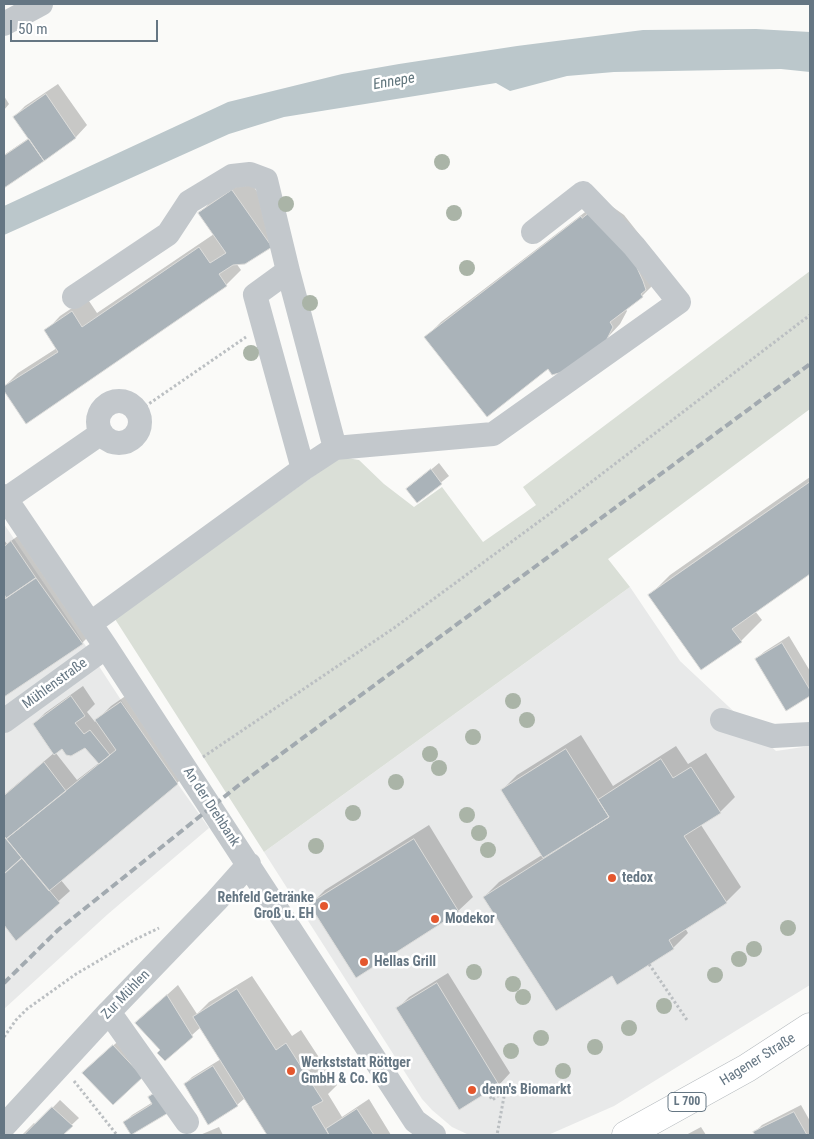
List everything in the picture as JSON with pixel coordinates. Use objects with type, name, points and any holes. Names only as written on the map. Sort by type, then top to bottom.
[{"type":"main road","name":"Hagener Straße","points":[[626,1135],[748,1068],[810,1027]]},
{"type":"street","points":[[4,24],[41,4]]},
{"type":"street","points":[[74,297],[168,234],[188,202],[232,176],[250,174],[266,180],[335,448]]},
{"type":"street","points":[[91,624],[303,469],[335,448],[493,434],[679,302],[634,246],[583,193],[533,232]]},
{"type":"street","points":[[288,271],[255,295],[303,469]]},
{"type":"street","points":[[5,497],[100,434],[97,423],[98,414],[104,406],[114,401],[125,402],[137,412]]},
{"type":"street","name":"An der Drehbank","points":[[5,497],[186,768],[417,1128],[434,1135]]},
{"type":"street","name":"Mühlenstraße","points":[[4,720],[106,647]]},
{"type":"street","points":[[722,720],[773,736],[810,734]]},
{"type":"street","name":"Zur Mühlen","points":[[4,1126],[109,1012],[216,901],[248,864]]},
{"type":"street","points":[[109,1012],[188,1122]]},
{"type":"path","points":[[186,768],[394,628],[810,315]]},
{"type":"path","points":[[137,412],[263,326]]},
{"type":"path","points":[[4,1037],[16,1020],[27,1009],[76,974],[103,958]]},
{"type":"path","points":[[649,964],[687,1020]]},
{"type":"path","points":[[61,1065],[117,1135]]},
{"type":"path","points":[[488,1092],[492,1100],[505,1091],[497,1135]]},
{"type":"shaded area","points":[[810,271],[810,409],[608,559],[630,587],[264,852],[115,619],[337,459],[359,460],[384,484],[414,507],[442,487],[483,542],[536,505],[523,487]]},
{"type":"shaded area","points":[[4,524],[153,749],[209,828],[108,914],[4,1009]]},
{"type":"shaded area","points":[[630,587],[680,661],[776,751],[810,746],[810,985],[614,1106],[555,1132],[548,1135],[469,1135],[452,1127],[422,1099],[264,852]]},
{"type":"water","name":"Ennepe","points":[[756,29],[810,32],[810,72],[781,69],[614,72],[567,76],[510,91],[496,83],[284,117],[229,134],[4,235],[4,206],[228,102],[342,74],[517,46],[643,30]]},
{"type":"building","points":[[46,94],[76,138],[44,161],[13,117]]},
{"type":"building","points":[[29,139],[44,161],[4,188],[4,156]]},
{"type":"building","points":[[232,190],[272,247],[245,264],[233,265],[219,274],[227,286],[26,424],[4,391],[4,386],[58,352],[44,330],[72,311],[82,327],[199,247],[210,263],[226,253],[198,213]]},
{"type":"building","points":[[588,214],[633,259],[646,290],[641,294],[643,297],[610,322],[613,327],[606,341],[566,371],[552,375],[548,369],[487,417],[424,337],[581,216],[582,218]]},
{"type":"building","points":[[431,469],[442,484],[417,503],[406,489]]},
{"type":"building","points":[[810,482],[810,574],[732,629],[742,642],[701,670],[648,595]]},
{"type":"building","points":[[11,541],[36,578],[6,598],[4,594],[4,547]]},
{"type":"building","points":[[36,578],[83,644],[4,697],[4,600]]},
{"type":"building","points":[[782,643],[810,690],[810,696],[786,711],[755,659]]},
{"type":"building","points":[[71,696],[85,716],[75,723],[84,734],[90,730],[110,755],[99,764],[85,748],[71,756],[66,755],[62,749],[54,755],[33,724]]},
{"type":"building","points":[[121,702],[178,784],[49,891],[6,839],[116,750],[95,720]]},
{"type":"building","points":[[566,749],[609,817],[543,858],[501,790]]},
{"type":"building","name":"tedox","points":[[661,759],[673,778],[691,767],[721,813],[684,836],[727,903],[669,940],[674,949],[617,985],[612,976],[556,1011],[483,897],[609,817],[598,800]]},
{"type":"building","points":[[44,762],[66,791],[6,839],[4,836],[4,796]]},
{"type":"building","points":[[4,836],[22,858],[4,874]]},
{"type":"building","points":[[414,839],[459,912],[356,978],[309,904]]},
{"type":"building","points":[[22,858],[60,903],[16,941],[4,925],[4,874]]},
{"type":"building","points":[[437,983],[499,1085],[459,1110],[396,1008]]},
{"type":"building","points":[[237,989],[276,1050],[286,1043],[323,1101],[312,1107],[329,1135],[267,1135],[193,1017]]},
{"type":"building","points":[[167,995],[193,1037],[165,1061],[157,1053],[160,1050],[135,1023]]},
{"type":"building","points":[[113,1045],[143,1077],[113,1105],[82,1073]]},
{"type":"building","points":[[213,1066],[238,1106],[208,1125],[184,1084]]},
{"type":"building","points":[[155,1093],[168,1113],[131,1135],[123,1122],[152,1104],[148,1097]]},
{"type":"building","points":[[52,1107],[73,1126],[63,1135],[24,1135]]},
{"type":"building","points":[[357,1109],[374,1135],[329,1135],[326,1129]]},
{"type":"building","points":[[794,1112],[807,1135],[755,1135],[753,1132]]},
{"type":"railway","points":[[4,983],[58,930],[239,785],[810,364]]},
{"type":"place","name":"tedox","points":[[612,878]]},
{"type":"place","name":"Rehfeld Getränke Groß u. EH","points":[[324,906]]},
{"type":"place","name":"Modekor","points":[[435,919]]},
{"type":"place","name":"Hellas Grill","points":[[364,962]]},
{"type":"place","name":"Werkststatt Röttger GmbH & Co. KG","points":[[291,1071]]},
{"type":"place","name":"denn's Biomarkt","points":[[472,1090]]}]
